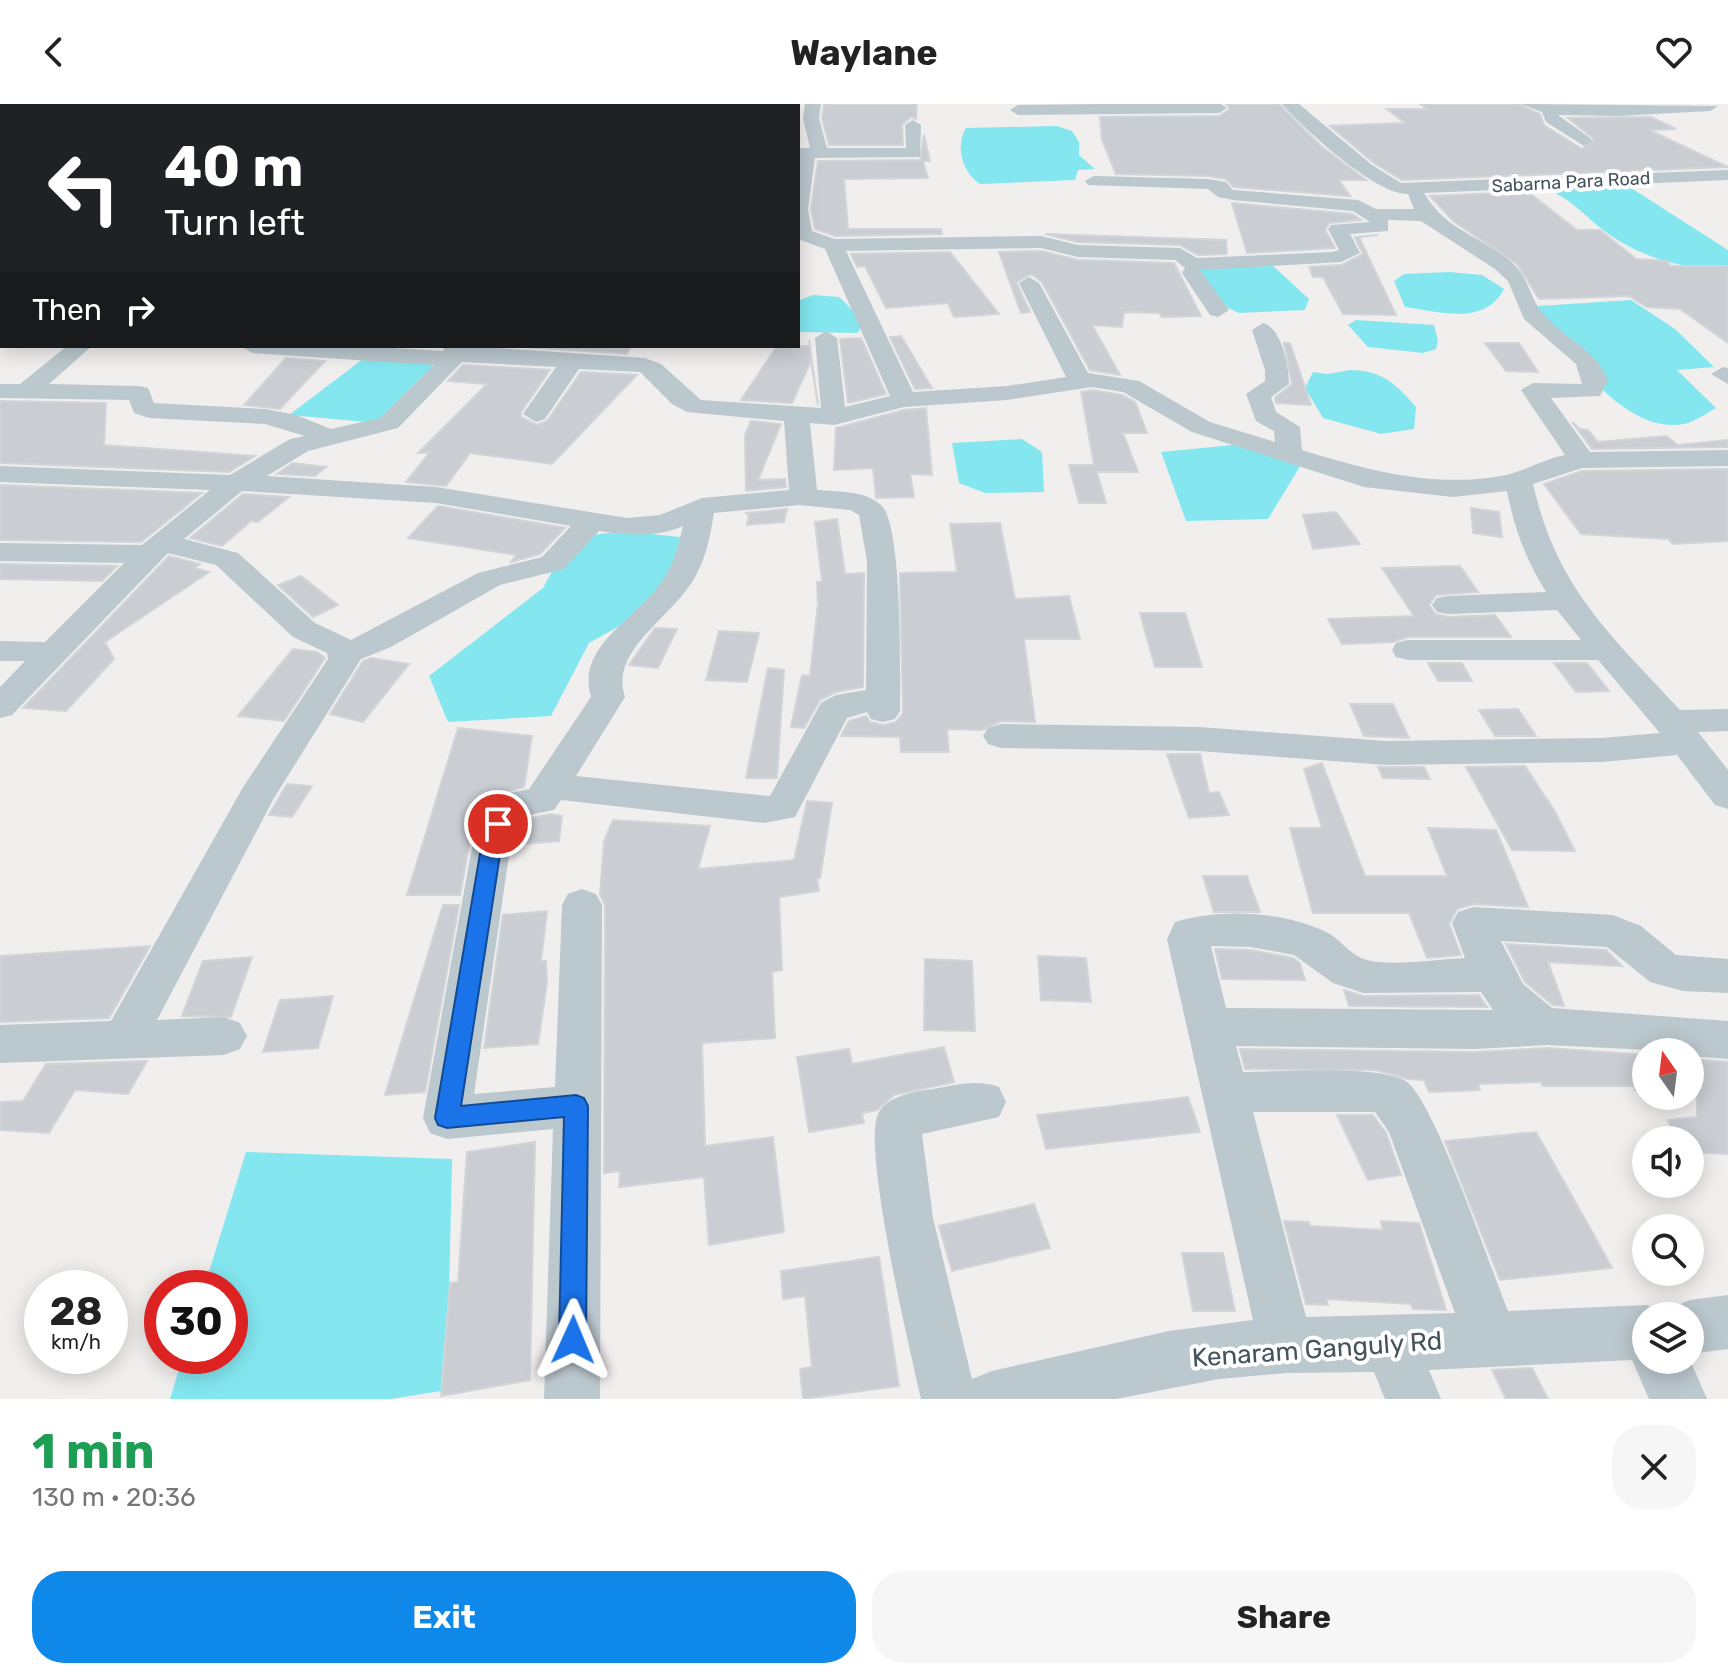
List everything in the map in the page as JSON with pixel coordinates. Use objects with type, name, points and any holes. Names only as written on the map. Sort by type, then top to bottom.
[{"type":"street","name":"Sabarna Para Road","points":[[1290,104],[1366,169],[1397,189],[1728,175]]},
{"type":"street","points":[[1529,104],[1549,109],[1709,105],[1728,117]]},
{"type":"street","points":[[1018,110],[1059,107],[1219,108]]},
{"type":"street","points":[[800,203],[808,153],[807,108]]},
{"type":"street","points":[[1549,109],[1550,117],[1584,141]]},
{"type":"street","points":[[1560,124],[1686,121]]},
{"type":"street","points":[[808,153],[914,153],[913,125]]},
{"type":"street","points":[[1604,159],[1637,178]]},
{"type":"street","points":[[1366,169],[1408,168],[1441,189]]},
{"type":"street","points":[[1094,181],[1208,184],[1220,186],[1224,193],[1233,195],[1358,206],[1365,213],[1379,215],[1426,215]]},
{"type":"street","points":[[1414,189],[1426,215],[1511,271],[1524,288],[1524,299],[1532,313],[1590,362],[1596,380],[1591,391],[1533,390],[1582,460]]},
{"type":"street","points":[[800,215],[803,234],[833,245],[1041,242],[1070,250],[1075,265],[1086,270],[1192,268],[1344,256],[1350,253],[1338,229],[1381,227],[1379,215]]},
{"type":"street","points":[[833,245],[904,400]]},
{"type":"street","points":[[1192,268],[1218,310]]},
{"type":"street","points":[[1029,283],[1080,381]]},
{"type":"street","points":[[1263,330],[1277,370],[1277,384],[1258,394],[1265,416],[1287,427],[1289,454]]},
{"type":"street","points":[[826,338],[834,417]]},
{"type":"street","points":[[12,392],[78,348]]},
{"type":"street","points":[[310,348],[581,356],[645,365],[662,372],[681,402],[696,407],[796,416],[834,417],[904,400],[1007,393],[1080,381],[1130,386],[1201,427],[1374,481],[1413,486],[1453,489],[1518,480],[1559,464],[1582,460],[1728,458]]},
{"type":"street","points":[[0,707],[156,548],[234,484],[299,445],[389,423],[454,353]]},
{"type":"street","points":[[536,414],[581,356]]},
{"type":"street","points":[[12,392],[139,393],[143,408],[149,410],[257,416],[311,427],[328,438]]},
{"type":"street","points":[[796,416],[804,476],[804,492],[800,497]]},
{"type":"street","points":[[0,474],[436,495],[591,522],[650,527],[702,506],[800,497],[857,502],[872,511],[882,561],[883,705],[848,703],[833,711],[782,808],[764,810],[550,786]]},
{"type":"street","points":[[1518,480],[1527,521],[1544,565],[1566,600],[1728,796]]},
{"type":"street","points":[[576,1106],[447,1118],[492,842],[504,806],[541,801],[608,697],[601,680],[602,670],[629,631],[657,608],[688,563],[702,506]]},
{"type":"street","points":[[124,1040],[245,814],[346,653],[380,640],[489,579],[553,563],[591,522]]},
{"type":"street","points":[[0,552],[156,548],[227,559],[304,630],[346,653]]},
{"type":"street","points":[[1448,605],[1566,600]]},
{"type":"street","points":[[1408,650],[1607,650]]},
{"type":"street","points":[[0,651],[53,652]]},
{"type":"street","points":[[1001,736],[1199,739],[1386,753],[1587,751],[1728,720]]},
{"type":"street","points":[[572,1399],[582,905]]},
{"type":"street","points":[[1547,1026],[1528,1018],[1511,1004],[1493,974],[1473,923],[1613,931],[1627,936],[1655,965],[1668,971],[1728,976]]},
{"type":"street","points":[[1286,1345],[1188,939],[1196,931],[1301,939],[1347,971],[1361,976],[1493,974]]},
{"type":"street","points":[[1209,1027],[1476,1030],[1547,1026],[1728,1040]]},
{"type":"street","points":[[0,1044],[224,1036]]},
{"type":"street","points":[[1224,1092],[1375,1092],[1390,1096],[1409,1121],[1491,1338]]},
{"type":"street","points":[[949,1399],[908,1218],[897,1124],[917,1112],[982,1102]]},
{"type":"street","points":[[1704,1325],[1728,1322]]},
{"type":"street","name":"Kenaram Ganguly Rd","points":[[992,1399],[1169,1359],[1286,1345],[1390,1344],[1632,1333]]},
{"type":"street","points":[[1390,1344],[1413,1399]]},
{"type":"street","points":[[1667,1374],[1679,1399]]},
{"type":"water","points":[[1057,126],[1072,131],[1079,142],[1079,155],[1095,169],[1078,170],[1075,180],[980,184],[965,166],[961,143],[966,128]]},
{"type":"water","points":[[1590,186],[1628,186],[1728,250],[1728,266],[1694,267],[1642,253],[1612,236],[1553,192]]},
{"type":"water","points":[[1270,263],[1309,299],[1305,310],[1239,313],[1218,303],[1193,268]]},
{"type":"water","points":[[1449,272],[1482,275],[1504,289],[1496,301],[1474,312],[1460,314],[1405,307],[1394,281],[1404,274]]},
{"type":"water","points":[[813,295],[839,297],[863,320],[858,333],[800,332],[800,300]]},
{"type":"water","points":[[1631,300],[1675,329],[1714,367],[1677,370],[1716,408],[1688,423],[1666,425],[1645,419],[1624,407],[1569,354],[1541,319],[1538,306]]},
{"type":"water","points":[[1356,320],[1434,325],[1438,341],[1436,349],[1423,353],[1368,347],[1348,325]]},
{"type":"water","points":[[363,359],[428,361],[437,370],[377,423],[289,415]]},
{"type":"water","points":[[1350,370],[1380,376],[1402,392],[1416,407],[1414,429],[1381,434],[1323,418],[1305,388],[1313,372],[1327,374]]},
{"type":"water","points":[[1022,439],[1042,452],[1044,492],[985,493],[959,483],[952,443]]},
{"type":"water","points":[[1233,445],[1302,463],[1268,519],[1186,521],[1161,452]]},
{"type":"water","points":[[622,531],[680,537],[686,557],[652,608],[589,643],[551,716],[448,722],[429,676],[543,588],[570,538]]},
{"type":"water","points":[[246,1152],[452,1159],[447,1390],[391,1399],[170,1399],[178,1374],[248,1374],[248,1270],[210,1270]]},
{"type":"building","points":[[824,104],[917,104],[916,119],[911,117],[902,125],[903,145],[829,145],[822,118]]},
{"type":"building","points":[[1226,104],[1279,104],[1321,146],[1366,180],[1339,180],[1350,196],[1234,187],[1226,179],[1208,176],[1116,174],[1102,140],[1100,117],[1219,116],[1230,109]]},
{"type":"building","points":[[1420,104],[1518,104],[1540,114],[1544,125],[1582,149],[1594,139],[1568,118],[1651,117],[1676,129],[1649,130],[1728,167],[1402,180],[1374,163],[1330,126],[1405,123],[1387,109],[1427,109]]},
{"type":"building","points":[[924,135],[930,161],[923,161],[928,178],[844,179],[848,229],[941,229],[942,234],[835,236],[815,229],[811,209],[818,161],[920,160]]},
{"type":"building","points":[[1528,192],[1577,230],[1600,230],[1636,259],[1667,261],[1670,266],[1728,266],[1728,343],[1680,309],[1647,307],[1629,296],[1539,299],[1517,264],[1453,221],[1430,196]]},
{"type":"building","points":[[1232,203],[1352,214],[1361,220],[1329,223],[1325,230],[1335,248],[1247,253]]},
{"type":"building","points":[[1045,234],[1226,240],[1227,254],[1198,255],[1180,245],[1078,242]]},
{"type":"building","points":[[1378,235],[1359,237],[1396,315],[1343,314],[1323,277],[1313,277],[1309,267],[1342,265],[1363,254],[1355,237]]},
{"type":"building","points":[[1041,251],[1078,260],[1174,263],[1201,316],[1162,317],[1159,313],[1124,312],[1122,327],[1092,325],[1120,375],[1090,370],[1042,282],[1031,274],[1016,282],[1030,312],[1021,313],[999,252]]},
{"type":"building","points":[[950,252],[999,314],[954,317],[948,303],[886,308],[865,266],[857,267],[851,254]]},
{"type":"building","points":[[901,336],[932,388],[915,389],[890,337]]},
{"type":"building","points":[[861,338],[886,394],[848,403],[840,339]]},
{"type":"building","points":[[1284,343],[1290,343],[1311,405],[1276,403],[1275,398],[1292,384]]},
{"type":"building","points":[[1485,343],[1519,343],[1538,372],[1506,371]]},
{"type":"building","points":[[810,346],[818,405],[811,361],[792,403],[741,400],[776,348]]},
{"type":"building","points":[[541,348],[630,348],[627,354]]},
{"type":"building","points":[[286,358],[325,361],[280,409],[244,405]]},
{"type":"building","points":[[463,365],[550,370],[521,412],[521,417],[537,425],[547,421],[581,372],[637,375],[552,464],[470,453],[446,486],[406,482],[430,452],[418,453],[487,384],[448,381]]},
{"type":"building","points":[[1092,390],[1122,395],[1135,402],[1147,433],[1123,433],[1138,472],[1097,472],[1106,503],[1079,503],[1069,465],[1094,465],[1081,392]]},
{"type":"building","points":[[0,401],[106,403],[104,445],[255,456],[229,472],[0,463]]},
{"type":"building","points":[[926,408],[932,475],[910,474],[914,497],[876,498],[873,468],[834,470],[836,428],[904,410]]},
{"type":"building","points":[[751,421],[781,424],[758,480],[785,479],[786,487],[746,491],[745,435]]},
{"type":"building","points":[[1572,422],[1580,429],[1588,430],[1598,442],[1666,436],[1678,445],[1728,440],[1728,447],[1592,449]]},
{"type":"building","points":[[293,463],[326,467],[315,476],[277,474]]},
{"type":"building","points":[[1728,469],[1728,541],[1673,544],[1668,539],[1581,534],[1544,484],[1582,471]]},
{"type":"building","points":[[0,485],[202,493],[141,542],[0,540]]},
{"type":"building","points":[[243,494],[289,497],[258,522],[251,521],[222,546],[190,538]]},
{"type":"building","points":[[438,506],[565,528],[540,554],[511,562],[516,555],[408,538]]},
{"type":"building","points":[[1471,508],[1499,512],[1502,537],[1473,533]]},
{"type":"building","points":[[787,509],[784,522],[747,525],[749,516],[746,513]]},
{"type":"building","points":[[1336,512],[1360,544],[1313,549],[1303,515]]},
{"type":"building","points":[[837,519],[845,574],[864,573],[863,687],[836,692],[820,700],[804,728],[791,727],[802,675],[810,676],[818,603],[817,582],[822,582],[815,522]]},
{"type":"building","points":[[1000,523],[1015,599],[1069,596],[1080,639],[1024,639],[1035,722],[1001,721],[983,730],[947,729],[949,752],[901,752],[900,737],[841,736],[849,721],[866,716],[870,722],[884,725],[896,722],[903,713],[900,573],[957,572],[950,524]]},
{"type":"building","points":[[169,556],[200,564],[195,568],[209,572],[105,642],[114,659],[66,711],[23,708]]},
{"type":"building","points":[[0,564],[117,566],[102,581],[0,579]]},
{"type":"building","points":[[1460,566],[1478,592],[1436,595],[1429,605],[1435,614],[1448,617],[1495,615],[1511,637],[1408,637],[1393,642],[1342,644],[1328,619],[1414,616],[1382,568]]},
{"type":"building","points":[[301,576],[338,605],[313,617],[278,585]]},
{"type":"building","points":[[1140,613],[1185,613],[1202,667],[1155,667]]},
{"type":"building","points":[[655,628],[677,629],[658,668],[629,665]]},
{"type":"building","points":[[719,631],[759,633],[747,682],[706,680]]},
{"type":"building","points":[[293,649],[317,652],[325,658],[284,721],[238,716]]},
{"type":"building","points":[[371,658],[409,664],[363,722],[330,714],[363,661]]},
{"type":"building","points":[[1428,663],[1462,663],[1472,681],[1438,681]]},
{"type":"building","points":[[1554,663],[1587,663],[1609,691],[1576,692]]},
{"type":"building","points":[[768,668],[784,670],[777,778],[746,778]]},
{"type":"building","points":[[1350,704],[1393,704],[1409,738],[1364,736]]},
{"type":"building","points":[[1518,709],[1536,736],[1495,736],[1479,710]]},
{"type":"building","points":[[458,728],[532,736],[524,787],[488,796],[470,841],[460,895],[407,895]]},
{"type":"building","points":[[1167,754],[1200,754],[1209,793],[1219,792],[1229,815],[1189,818]]},
{"type":"building","points":[[1322,763],[1365,876],[1447,876],[1428,828],[1496,830],[1528,907],[1473,904],[1457,909],[1449,924],[1461,955],[1427,958],[1409,913],[1313,913],[1290,828],[1322,828],[1304,769]]},
{"type":"building","points":[[1525,766],[1554,810],[1575,851],[1512,850],[1466,767]]},
{"type":"building","points":[[1378,767],[1424,767],[1430,779],[1383,778]]},
{"type":"building","points":[[287,784],[312,786],[292,817],[269,815]]},
{"type":"building","points":[[807,801],[832,803],[820,878],[817,878],[819,891],[779,897],[782,970],[772,972],[775,1038],[702,1043],[705,1146],[773,1137],[784,1232],[709,1245],[704,1177],[619,1187],[620,1171],[604,1173],[605,905],[600,895],[604,841],[613,820],[710,826],[698,869],[794,860]]},
{"type":"building","points":[[550,814],[562,816],[559,841],[514,845],[521,820]]},
{"type":"building","points":[[1203,876],[1247,876],[1260,912],[1214,912]]},
{"type":"building","points":[[443,905],[459,905],[425,1092],[385,1095]]},
{"type":"building","points":[[547,911],[541,961],[546,961],[547,983],[538,1044],[484,1048],[503,915]]},
{"type":"building","points":[[1506,944],[1606,950],[1622,966],[1548,962],[1564,1006],[1553,1005],[1525,982]]},
{"type":"building","points":[[150,946],[109,1018],[0,1022],[0,956]]},
{"type":"building","points":[[1215,949],[1251,950],[1293,958],[1300,963],[1305,980],[1222,979]]},
{"type":"building","points":[[1038,956],[1086,958],[1091,1002],[1041,1000]]},
{"type":"building","points":[[252,957],[231,1017],[182,1016],[203,961]]},
{"type":"building","points":[[925,959],[972,961],[975,1031],[924,1030]]},
{"type":"building","points":[[1344,990],[1363,996],[1479,995],[1487,1007],[1349,1006]]},
{"type":"building","points":[[333,996],[318,1048],[263,1052],[280,1000]]},
{"type":"building","points":[[944,1047],[954,1082],[894,1095],[877,1110],[862,1113],[864,1123],[809,1132],[797,1057],[849,1049],[852,1064]]},
{"type":"building","points":[[1547,1048],[1632,1054],[1632,1086],[1543,1086],[1541,1082],[1478,1084],[1480,1090],[1429,1092],[1424,1080],[1376,1070],[1245,1069],[1240,1049],[1476,1052]]},
{"type":"building","points":[[1704,1060],[1728,1062],[1728,1154],[1704,1153],[1704,1126],[1670,1126],[1668,1120],[1697,1117],[1697,1110],[1704,1110]]},
{"type":"building","points":[[147,1061],[128,1094],[75,1090],[49,1133],[0,1130],[0,1102],[23,1101],[46,1064]]},
{"type":"building","points":[[1188,1097],[1200,1132],[1046,1149],[1037,1115]]},
{"type":"building","points":[[1337,1115],[1373,1115],[1386,1133],[1401,1175],[1368,1180]]},
{"type":"building","points":[[1536,1132],[1612,1268],[1500,1280],[1445,1141]]},
{"type":"building","points":[[535,1142],[530,1380],[441,1396],[450,1283],[458,1282],[467,1152]]},
{"type":"building","points":[[1034,1204],[1050,1248],[952,1271],[939,1226]]},
{"type":"building","points":[[1284,1221],[1309,1222],[1310,1226],[1383,1230],[1381,1221],[1419,1223],[1446,1310],[1413,1309],[1411,1304],[1326,1299],[1328,1305],[1306,1304]]},
{"type":"building","points":[[1182,1253],[1223,1253],[1235,1311],[1193,1311]]},
{"type":"building","points":[[879,1257],[899,1386],[803,1399],[800,1369],[812,1367],[805,1296],[783,1299],[781,1271]]},
{"type":"building","points":[[1532,1368],[1548,1399],[1506,1399],[1492,1370]]},
{"type":"route","points":[[498,824],[492,842],[447,1118],[576,1106],[573,1340]]}]
